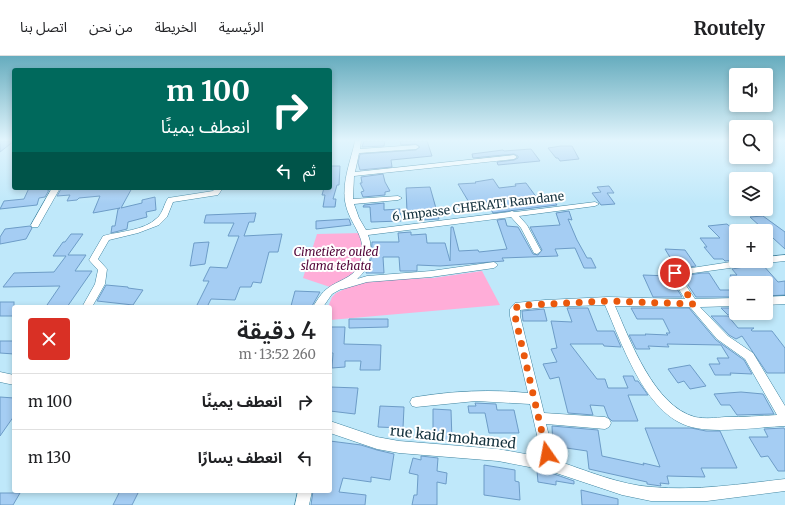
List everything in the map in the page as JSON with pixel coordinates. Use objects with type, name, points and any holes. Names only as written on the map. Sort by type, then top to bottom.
[{"type":"street","points":[[320,305],[331,290],[360,271],[366,257],[367,238],[354,216],[349,202],[349,190],[354,162]]},
{"type":"street","points":[[352,174],[467,162]]},
{"type":"street","points":[[35,225],[55,190]]},
{"type":"street","points":[[88,305],[100,284],[103,269],[93,260],[106,238],[152,226],[161,219],[167,205],[171,200],[215,193],[217,190]]},
{"type":"street","points":[[349,202],[398,198]]},
{"type":"street","name":"6 Impasse CHERATI Ramdane","points":[[364,233],[512,213],[595,204]]},
{"type":"street","points":[[512,213],[524,228],[537,251]]},
{"type":"street","points":[[773,259],[785,258]]},
{"type":"street","points":[[331,290],[367,279],[431,274],[494,265]]},
{"type":"street","points":[[729,265],[675,273],[674,275],[694,304],[722,337],[749,356],[785,417]]},
{"type":"street","points":[[773,301],[785,300]]},
{"type":"street","points":[[608,301],[645,380],[659,400],[676,414],[693,422],[715,424],[785,420]]},
{"type":"street","points":[[550,465],[515,316],[515,309],[518,306],[608,301],[694,304],[729,302]]},
{"type":"street","points":[[1,378],[12,380]]},
{"type":"street","points":[[416,402],[445,397],[479,395],[502,395],[535,400]]},
{"type":"street","points":[[540,418],[604,423]]},
{"type":"street","name":"rue kaid mohamed","points":[[332,429],[377,443],[399,447],[498,455],[550,465],[622,488],[651,494],[707,494],[785,485]]},
{"type":"street","points":[[302,505],[305,493]]},
{"type":"green space","name":"Cimetière ouled slama tehata","points":[[362,233],[365,239],[359,270],[348,278],[330,287],[303,278],[317,234]]},
{"type":"green space","name":"Cimetière ouled slama tehata","points":[[482,271],[500,305],[332,320],[332,305],[329,305],[332,297],[336,293],[364,280],[433,278]]},
{"type":"building","points":[[391,162],[392,167],[360,170],[358,163]]},
{"type":"building","points":[[497,162],[530,162],[498,165]]},
{"type":"building","points":[[332,166],[340,166],[339,185],[337,185],[333,199],[336,199],[335,207],[323,207],[325,195],[322,195],[323,190],[332,190]]},
{"type":"building","points":[[383,174],[390,191],[385,192],[385,195],[363,197],[361,192],[364,191],[360,183],[362,183],[361,177]]},
{"type":"building","points":[[493,179],[499,188],[526,183],[537,198],[550,196],[557,205],[493,213],[486,201],[470,204],[458,184],[476,183],[475,182]]},
{"type":"building","points":[[609,186],[614,193],[607,193],[615,204],[601,205],[592,193],[601,192],[597,187]]},
{"type":"building","points":[[430,187],[439,219],[422,220],[421,212],[407,212],[406,188]]},
{"type":"building","points":[[28,190],[49,190],[45,197],[39,198],[37,205],[0,209],[4,201],[24,199]]},
{"type":"building","points":[[60,190],[131,190],[121,208],[142,203],[142,200],[155,197],[156,210],[146,212],[147,217],[128,222],[127,229],[111,233],[112,226],[115,226],[118,209],[120,208],[93,213],[100,196],[67,201],[70,195],[57,196]]},
{"type":"building","points":[[384,203],[384,210],[400,209],[401,221],[371,222],[370,207],[363,207],[364,205]]},
{"type":"building","points":[[569,211],[572,220],[568,219],[577,240],[587,258],[591,258],[596,268],[584,268],[575,248],[555,249],[558,256],[502,258],[504,261],[440,266],[417,265],[417,271],[400,271],[399,257],[383,257],[384,273],[366,273],[371,259],[372,242],[399,242],[398,233],[411,232],[411,235],[426,234],[427,243],[445,243],[450,261],[451,227],[453,227],[459,251],[478,250],[479,252],[507,249],[497,220],[505,219],[507,226],[518,227],[533,254],[538,255],[542,250],[530,227],[560,225],[556,213]]},
{"type":"building","points":[[256,213],[254,222],[249,222],[244,236],[282,234],[278,252],[269,252],[261,283],[253,282],[251,287],[240,287],[235,300],[211,299],[208,305],[197,305],[209,281],[203,281],[210,267],[227,268],[239,236],[228,236],[234,223],[204,223],[206,215]]},
{"type":"building","points":[[763,216],[785,232],[785,249],[773,238],[773,224],[758,224],[750,217]]},
{"type":"building","points":[[349,219],[351,225],[316,229],[316,221]]},
{"type":"building","points":[[727,224],[729,226],[729,261],[714,259],[704,247],[707,247],[700,238],[720,238],[708,226]]},
{"type":"building","points":[[30,226],[32,228],[26,239],[0,244],[0,237],[5,229]]},
{"type":"building","points":[[71,234],[83,234],[68,255],[86,255],[75,271],[92,271],[68,305],[47,305],[60,286],[3,287],[14,273],[54,272],[66,256],[53,256],[63,242],[65,242]]},
{"type":"building","points":[[209,242],[205,264],[190,266],[194,243]]},
{"type":"building","points":[[665,249],[685,250],[696,266],[677,269]]},
{"type":"building","points":[[766,268],[773,276],[731,276],[730,275],[737,275],[732,269]]},
{"type":"building","points":[[709,273],[720,290],[729,290],[729,297],[696,297],[682,276]]},
{"type":"building","points":[[643,275],[669,276],[682,297],[653,297]]},
{"type":"building","points":[[773,276],[778,282],[785,281],[785,295],[773,296]]},
{"type":"building","points":[[106,285],[143,290],[133,305],[97,301]]},
{"type":"building","points":[[295,291],[320,292],[313,305],[291,305]]},
{"type":"building","points":[[0,302],[14,302],[14,305],[12,305],[12,316],[0,316]]},
{"type":"building","points":[[567,308],[588,308],[597,331],[614,331],[621,347],[604,346],[603,344],[570,344],[597,379],[605,379],[608,388],[628,388],[623,376],[633,376],[635,381],[638,381],[648,395],[628,395],[638,421],[612,421],[608,417],[604,406],[590,405],[593,415],[568,413],[559,377],[550,379],[543,364],[557,362],[551,349],[557,348],[551,321],[572,322]]},
{"type":"building","points":[[631,308],[689,308],[716,340],[744,360],[752,374],[730,373],[731,375],[715,375],[709,364],[720,364],[717,358],[729,358],[721,345],[667,344],[669,347],[648,346],[650,349],[636,349],[629,335],[668,335],[666,333],[670,333],[663,319],[637,319]]},
{"type":"building","points":[[721,308],[729,308],[728,315]]},
{"type":"building","points":[[544,309],[547,321],[523,321],[522,311]]},
{"type":"building","points":[[711,316],[728,316],[729,320],[731,320],[738,328],[754,328],[751,330],[752,331],[772,331],[785,348],[785,373],[767,373],[742,336],[736,339],[729,335]]},
{"type":"building","points":[[349,319],[388,319],[388,327],[349,328]]},
{"type":"building","points":[[332,327],[345,327],[344,344],[381,345],[380,370],[360,370],[361,361],[345,361],[345,367],[332,368]]},
{"type":"building","points":[[0,341],[12,341],[12,354],[0,353]]},
{"type":"building","points":[[690,365],[706,386],[690,389],[684,381],[678,383],[668,369]]},
{"type":"building","points":[[332,387],[358,388],[355,414],[332,411]]},
{"type":"building","points":[[741,392],[763,394],[774,414],[737,415],[730,405],[721,405],[714,394]]},
{"type":"building","points":[[0,397],[12,398],[12,419],[0,436]]},
{"type":"building","points":[[475,403],[496,404],[497,410],[514,410],[519,433],[489,433],[485,413],[469,413],[468,406],[476,406]]},
{"type":"building","points":[[380,406],[404,407],[403,428],[378,427]]},
{"type":"building","points":[[433,409],[451,410],[452,441],[433,440]]},
{"type":"building","points":[[552,426],[598,430],[602,456],[660,467],[645,428],[691,428],[706,431],[720,431],[737,468],[701,468],[705,477],[667,476],[669,484],[660,483],[661,486],[647,484],[647,482],[589,469],[587,451],[553,446]]},
{"type":"building","points":[[784,428],[785,471],[778,471],[768,456],[761,457],[749,437],[768,437],[764,429]]},
{"type":"building","points":[[332,441],[361,445],[394,454],[390,480],[371,477],[371,482],[343,478],[339,492],[366,495],[365,505],[311,505],[313,493],[332,493]]},
{"type":"building","points":[[421,456],[438,458],[437,471],[447,473],[446,484],[437,482],[437,505],[412,505],[414,495],[417,495],[418,475],[409,473],[413,458],[421,460]]},
{"type":"building","points":[[484,465],[515,470],[515,481],[519,482],[520,500],[484,495]]},
{"type":"building","points":[[537,471],[551,473],[574,481],[574,484],[556,481],[556,485],[538,482]]},
{"type":"building","points":[[581,490],[618,499],[618,505],[582,505]]},
{"type":"building","points":[[0,493],[20,493],[13,505],[0,505]]},
{"type":"building","points":[[119,493],[138,493],[132,505],[113,505]]},
{"type":"route","points":[[547,454],[540,418],[515,316],[515,309],[518,306],[527,305],[608,301],[694,304],[689,299],[674,275],[675,273]]}]
